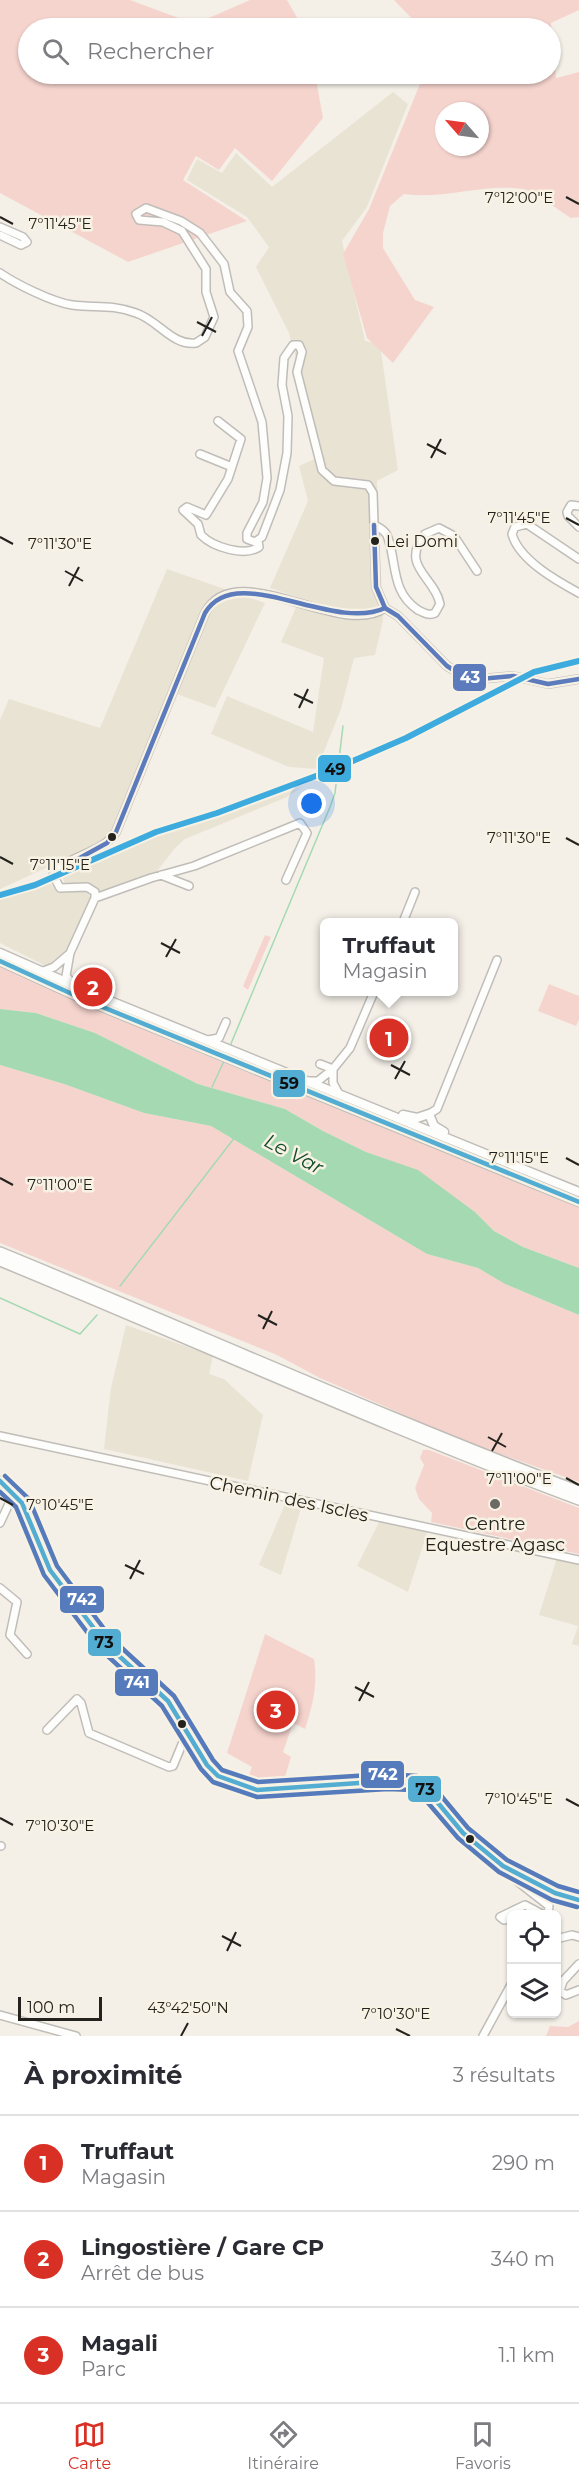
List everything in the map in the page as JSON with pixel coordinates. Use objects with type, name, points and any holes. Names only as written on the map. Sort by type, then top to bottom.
[{"type":"highway","points":[[0,1252],[160,1318],[406,1425],[579,1491]]},
{"type":"highway","points":[[0,1261],[157,1325],[366,1417],[579,1500]]},
{"type":"main road","points":[[0,953],[78,988],[208,1040],[221,1051]]},
{"type":"main road","points":[[0,961],[73,994],[234,1056],[579,1202]]},
{"type":"main road","points":[[234,1056],[308,1081],[579,1192]]},
{"type":"main road","points":[[382,1112],[390,1111],[417,1118],[429,1114],[434,1126],[459,1142]]},
{"type":"main road","points":[[0,1481],[15,1493],[22,1503],[50,1570],[105,1643],[162,1694],[188,1730],[211,1770],[222,1779],[244,1787],[268,1790],[388,1781],[414,1783],[428,1791],[452,1820],[485,1853],[517,1874],[555,1893],[579,1900]]},
{"type":"street","points":[[0,273],[16,282],[72,304],[106,305],[136,312],[154,321],[179,342],[196,344],[205,337],[214,317],[206,292],[206,269],[182,231],[163,222],[140,220],[136,214],[146,208],[181,221],[200,233],[224,264],[227,287],[247,311],[249,318],[237,351],[266,435],[265,493],[259,512],[247,533],[250,542],[258,541]]},
{"type":"street","points":[[0,227],[23,237],[27,242],[21,245],[0,235]]},
{"type":"street","points":[[218,421],[241,439],[232,467],[206,515],[187,507],[183,510],[198,524],[201,535],[222,548],[253,550],[259,547],[258,541],[267,528],[283,479],[289,425],[282,392],[283,365],[286,353],[293,345],[299,345],[302,349],[297,372],[322,471],[334,481],[370,487],[374,498],[376,587],[382,607],[398,616],[447,666],[468,677],[513,676],[548,684],[579,679]]},
{"type":"street","points":[[200,454],[232,467]]},
{"type":"street","points":[[579,506],[572,505],[567,512],[579,527]]},
{"type":"street","points":[[579,559],[527,524],[515,527],[512,534],[514,541],[533,562],[579,593]]},
{"type":"street","points":[[374,525],[381,528],[388,537],[392,568],[400,591],[416,609],[426,614],[435,613],[440,604],[417,563],[416,551],[424,534],[439,528],[451,533],[477,571]]},
{"type":"street","points":[[78,988],[66,976],[70,953],[95,898],[95,892],[89,888],[60,888],[53,875],[64,866],[107,843],[116,832],[205,613],[212,601],[222,594],[237,592],[366,615],[382,607]]},
{"type":"street","points":[[95,898],[161,875],[194,867],[300,823],[307,833],[286,880]]},
{"type":"street","points":[[161,875],[189,886]]},
{"type":"street","points":[[405,918],[415,892]]},
{"type":"street","points":[[41,972],[54,967],[70,953]]},
{"type":"street","points":[[429,1114],[437,1109],[497,960]]},
{"type":"street","points":[[308,1081],[318,1081],[333,1069],[350,1048],[372,996]]},
{"type":"street","points":[[208,1040],[219,1038],[226,1022]]},
{"type":"street","points":[[320,1064],[333,1069]]},
{"type":"street","points":[[333,1069],[333,1083],[339,1094]]},
{"type":"street","name":"Chemin des Iscles","points":[[0,1436],[579,1560]]},
{"type":"street","points":[[0,1523],[15,1493]]},
{"type":"street","points":[[0,1588],[17,1602],[10,1635],[27,1654]]},
{"type":"street","points":[[47,1730],[77,1699],[89,1733],[169,1767],[173,1766],[188,1730]]},
{"type":"street","points":[[517,1874],[517,1881],[549,1906],[548,1910]]},
{"type":"street","points":[[515,1910],[525,1905],[534,1910]]},
{"type":"street","points":[[507,1914],[500,1917],[507,1919]]},
{"type":"street","points":[[561,1938],[572,1935],[579,1937]]},
{"type":"street","points":[[579,1964],[563,1981],[560,1991],[566,1995],[579,1990]]},
{"type":"street","points":[[483,2036],[507,1992]]},
{"type":"street","points":[[0,2015],[76,2036]]},
{"type":"shaded area","points":[[0,0],[130,0],[179,18],[18,18],[18,84],[317,84],[323,118],[272,181],[235,148],[219,170],[196,156],[183,180],[247,221],[128,262],[0,193]]},
{"type":"shaded area","points":[[250,0],[287,0],[297,18],[209,18]]},
{"type":"shaded area","points":[[394,0],[579,0],[579,10],[561,18],[411,18]]},
{"type":"shaded area","points":[[579,72],[579,217],[571,218],[528,191],[508,188],[433,195],[404,194],[390,206],[383,233],[383,248],[415,300],[434,307],[393,363],[367,338],[343,254],[369,209],[420,84],[561,84],[561,77]]},
{"type":"shaded area","points":[[393,92],[408,104],[367,207],[342,241],[365,341],[380,344],[398,470],[377,481],[383,620],[375,655],[354,658],[341,709],[317,769],[289,767],[211,734],[227,696],[313,732],[324,658],[281,642],[300,598],[270,588],[308,501],[299,466],[323,455],[289,333],[256,267],[269,247],[247,217],[187,180],[197,159],[222,173],[236,153],[272,187]]},
{"type":"shaded area","points":[[167,569],[265,603],[215,708],[174,693],[120,834],[0,889],[0,720],[9,699],[100,728]]},
{"type":"shaded area","points":[[306,777],[308,783],[287,797],[185,839],[154,875],[100,895],[92,885],[65,885],[61,871],[91,856],[151,830],[216,810]]},
{"type":"shaded area","points":[[45,878],[59,893],[85,891],[92,898],[69,947],[58,961],[46,966],[0,943],[0,892]]},
{"type":"shaded area","points":[[265,935],[271,937],[248,990],[243,986]]},
{"type":"shaded area","points":[[0,966],[168,1040],[579,1207],[579,1268],[523,1247],[494,1231],[475,1212],[418,1171],[366,1152],[285,1109],[198,1084],[95,1033],[36,1013],[0,1009]]},
{"type":"shaded area","points":[[549,984],[579,996],[579,1019],[576,1026],[538,1011]]},
{"type":"shaded area","points":[[0,1065],[64,1084],[144,1113],[211,1126],[427,1254],[478,1268],[505,1284],[579,1315],[579,1482],[466,1442],[320,1378],[277,1355],[0,1243]]},
{"type":"shaded area","points":[[126,1325],[213,1356],[209,1374],[224,1379],[263,1415],[248,1481],[104,1449],[111,1388]]},
{"type":"shaded area","name":"Centre Equestre Agasc","points":[[423,1450],[429,1450],[579,1508],[579,1554],[431,1522],[432,1513],[419,1499],[415,1488],[424,1465],[420,1458]]},
{"type":"shaded area","points":[[286,1502],[302,1505],[281,1575],[259,1565]]},
{"type":"shaded area","points":[[380,1520],[428,1530],[408,1592],[357,1566]]},
{"type":"shaded area","points":[[557,1558],[579,1563],[579,1646],[572,1644],[578,1626],[539,1615]]},
{"type":"shaded area","points":[[265,1634],[314,1659],[315,1686],[305,1729],[293,1723],[283,1752],[291,1757],[285,1777],[258,1779],[249,1775],[252,1767],[227,1753]]},
{"type":"shaded area","points":[[579,2021],[579,2036],[546,2036],[550,2026],[568,2027]]},
{"type":"water","name":"Le Var","points":[[0,1009],[36,1013],[95,1033],[198,1084],[285,1109],[366,1152],[418,1170],[475,1212],[494,1231],[523,1247],[579,1268],[579,1315],[505,1284],[478,1268],[427,1254],[211,1126],[144,1113],[64,1084],[0,1065]]},
{"type":"waterway","points":[[230,1046],[335,793],[343,726]]},
{"type":"waterway","points":[[212,1087],[224,1061]]},
{"type":"waterway","points":[[120,1286],[235,1137]]},
{"type":"waterway","points":[[0,1298],[80,1334],[97,1315]]},
{"type":"transit line","name":"43","points":[[374,525],[376,587],[385,608]]},
{"type":"transit line","name":"43","points":[[76,860],[107,843],[116,832],[205,613],[219,599],[239,593],[262,595],[339,612],[363,613],[385,608]]},
{"type":"transit line","name":"43","points":[[385,608],[398,616],[447,666],[463,676],[480,679],[513,676],[548,684],[579,679]]},
{"type":"transit line","name":"49","points":[[0,895],[35,885],[156,832],[217,813],[332,770],[406,738],[534,672],[579,661]]},
{"type":"transit line","name":"59","points":[[0,961],[83,999],[579,1202]]},
{"type":"transit line","name":"742","points":[[5,1476],[29,1499],[57,1566],[111,1638],[174,1696],[213,1760],[222,1770],[258,1782],[387,1774],[417,1776],[433,1786],[468,1828],[507,1860],[558,1886],[579,1892]]},
{"type":"transit line","name":"73","points":[[0,1481],[22,1503],[50,1570],[105,1643],[168,1701],[207,1765],[218,1776],[257,1790],[388,1781],[414,1783],[428,1791],[463,1833],[503,1866],[555,1893],[579,1900]]},
{"type":"transit line","name":"741","points":[[0,1492],[16,1507],[44,1575],[99,1648],[162,1706],[201,1769],[213,1782],[257,1797],[388,1789],[412,1790],[423,1797],[458,1838],[499,1872],[552,1900],[577,1907]]},
{"type":"place","name":"Lei Domi","points":[[375,541]]},
{"type":"place","name":"Lingostière / Gare CP","points":[[93,987]]},
{"type":"place","name":"Truffaut","points":[[389,1038]]},
{"type":"place","name":"Centre Equestre Agasc","points":[[495,1504]]},
{"type":"place","name":"Magali","points":[[276,1710]]}]
